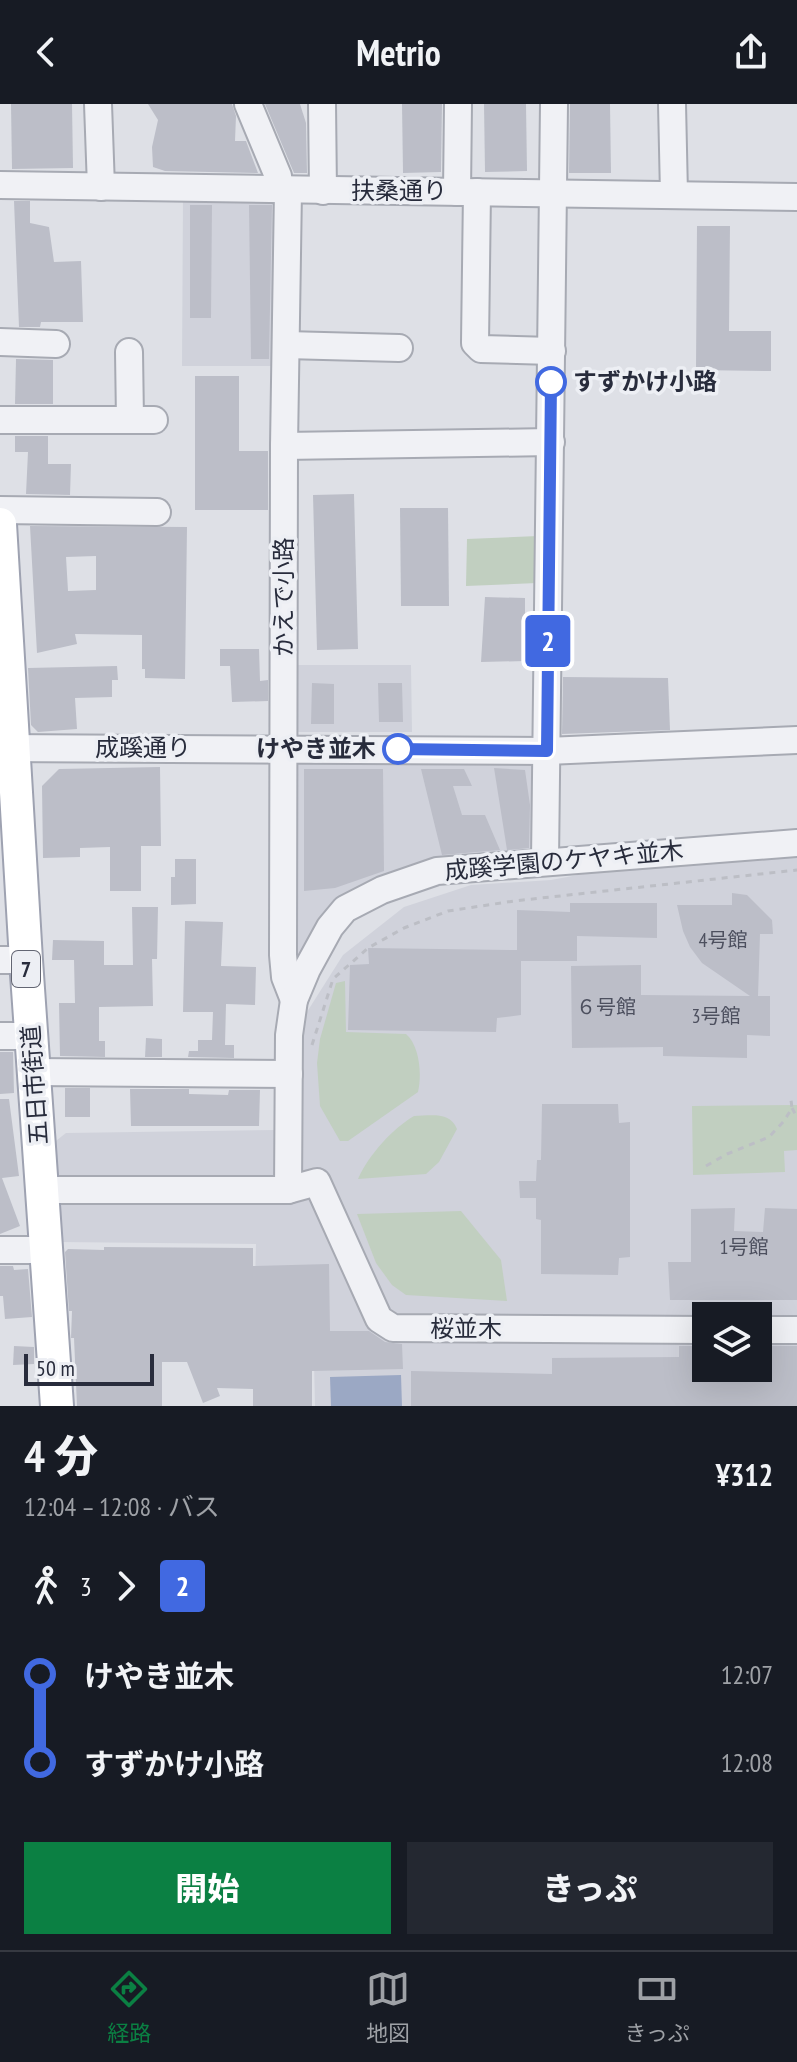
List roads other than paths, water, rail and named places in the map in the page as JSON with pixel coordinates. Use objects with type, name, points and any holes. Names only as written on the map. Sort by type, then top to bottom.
[{"type":"main road","name":"五日市街道","points":[[0,524],[16,1036],[34,1072],[57,1406]]},
{"type":"street","points":[[98,104],[101,187]]},
{"type":"street","name":"かえで小路","points":[[248,104],[284,190],[283,955],[285,977],[294,1000]]},
{"type":"street","points":[[322,104],[323,191]]},
{"type":"street","points":[[458,104],[467,192],[475,343],[481,349],[552,351]]},
{"type":"street","points":[[545,861],[554,104]]},
{"type":"street","points":[[672,104],[674,194]]},
{"type":"street","name":"扶桑通り","points":[[0,185],[797,197]]},
{"type":"street","points":[[0,342],[56,344]]},
{"type":"street","points":[[286,345],[399,348]]},
{"type":"street","points":[[0,420],[142,420],[129,352]]},
{"type":"street","points":[[284,446],[551,442]]},
{"type":"street","points":[[0,510],[157,512]]},
{"type":"street","points":[[547,751],[797,740]]},
{"type":"street","name":"成蹊通り","points":[[6,748],[547,751]]},
{"type":"street","name":"成蹊学園のケヤキ並木","points":[[288,1190],[289,1035],[294,1000],[317,948],[345,909],[382,890],[437,871],[797,843]]},
{"type":"street","points":[[34,1072],[289,1074]]},
{"type":"street","name":"桜並木","points":[[288,1190],[317,1182],[379,1319],[393,1328],[692,1330]]},
{"type":"street","points":[[42,1190],[288,1190]]},
{"type":"street","points":[[0,1250],[45,1250]]},
{"type":"street","points":[[772,1330],[797,1330]]},
{"type":"water","points":[[401,1375],[402,1406],[331,1406],[330,1377]]},
{"type":"place","name":"すずかけ小路","points":[[551,382]]},
{"type":"place","name":"けやき並木","points":[[398,749]]}]
